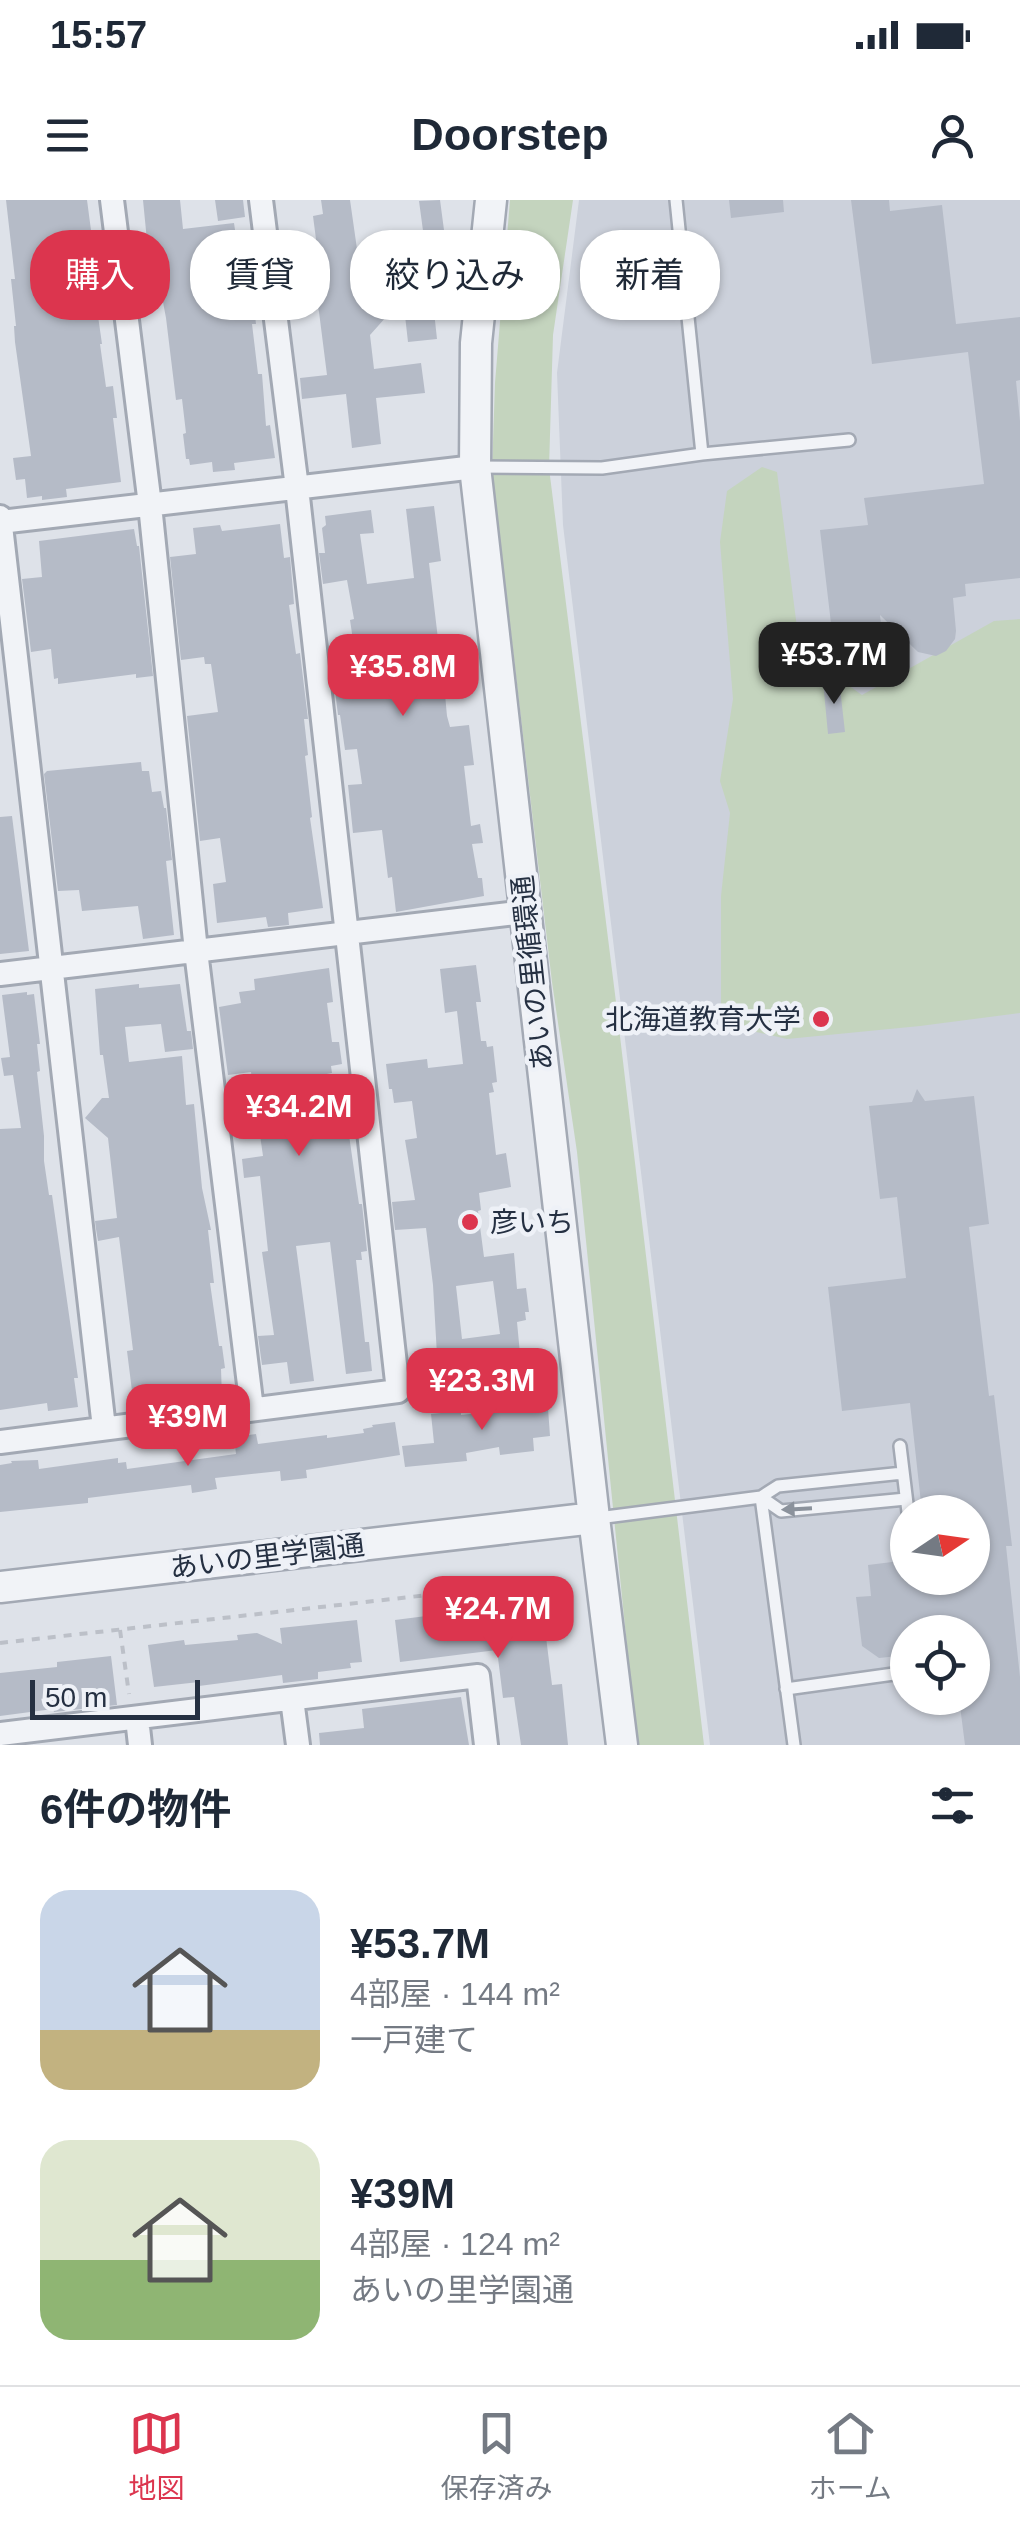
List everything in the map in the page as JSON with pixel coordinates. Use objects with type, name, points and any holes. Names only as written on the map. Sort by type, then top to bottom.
[{"type":"street","points":[[112,200],[252,1410]]},
{"type":"street","points":[[0,1442],[398,1391],[261,200]]},
{"type":"street","name":"あいの里循環通","points":[[491,200],[476,343],[475,467],[622,1745]]},
{"type":"street","points":[[104,1428],[0,520],[475,467]]},
{"type":"street","points":[[0,974],[525,912]]},
{"type":"street","name":"あいの里学園通","points":[[0,1587],[594,1518]]},
{"type":"street","points":[[0,1734],[134,1711],[292,1698],[478,1676],[486,1745]]},
{"type":"street","points":[[292,1698],[298,1745]]},
{"type":"street","points":[[134,1711],[140,1745]]},
{"type":"lane","points":[[676,200],[702,454]]},
{"type":"lane","points":[[475,467],[602,468],[849,440]]},
{"type":"lane","points":[[900,1446],[906,1495]]},
{"type":"lane","points":[[594,1518],[761,1497],[778,1486],[903,1473]]},
{"type":"lane","points":[[837,1480],[840,1506]]},
{"type":"lane","points":[[761,1497],[781,1511],[890,1506]]},
{"type":"lane","points":[[761,1497],[794,1745]]},
{"type":"lane","points":[[786,1688],[890,1674]]},
{"type":"path","points":[[415,1394],[543,1379]]},
{"type":"path","points":[[0,1644],[526,1584]]},
{"type":"path","points":[[120,1630],[134,1711]]},
{"type":"shaded area","name":"北海道教育大学","points":[[579,200],[1020,200],[1020,1745],[710,1745],[563,525],[557,373]]},
{"type":"green space","points":[[510,200],[573,200],[560,288],[560,230],[508,230]]},
{"type":"green space","points":[[500,320],[555,320],[549,468],[704,1745],[637,1745],[577,1152],[552,982],[492,472]]},
{"type":"green space","points":[[762,467],[777,472],[800,651],[862,695],[994,621],[1020,619],[1020,1013],[787,1039],[721,1024],[721,896],[730,813],[720,781],[733,699],[720,542],[727,491]]},
{"type":"building","points":[[6,200],[87,200],[91,230],[30,230],[30,320],[99,320],[106,387],[113,386],[121,482],[66,489],[67,497],[42,500],[42,496],[27,498],[25,479],[16,480],[13,458],[31,456],[15,342],[11,279],[15,279]]},
{"type":"building","points":[[143,200],[180,200],[183,229],[234,223],[235,230],[190,230],[190,320],[256,320],[252,324],[258,374],[262,374],[266,426],[270,425],[275,458],[234,463],[235,470],[213,472],[212,462],[190,465],[186,459],[182,399],[176,400],[166,320],[170,320],[170,230],[146,230]]},
{"type":"building","points":[[215,200],[243,200],[245,217],[218,221]]},
{"type":"building","points":[[321,200],[350,200],[354,230],[350,230],[350,320],[383,320],[370,335],[374,369],[421,363],[425,393],[376,398],[381,444],[352,448],[346,394],[302,399],[300,378],[327,375],[320,320],[330,320],[330,230],[315,230],[313,216],[323,214]]},
{"type":"building","points":[[440,200],[444,230],[423,230],[419,201]]},
{"type":"building","points":[[729,200],[783,200],[784,212],[731,218]]},
{"type":"building","points":[[851,200],[889,200],[890,211],[942,205],[956,324],[1020,317],[1020,380],[1016,381],[1020,421],[1020,578],[965,584],[966,596],[953,598],[955,639],[936,656],[918,652],[880,615],[885,660],[836,666],[820,530],[868,525],[864,498],[984,484],[968,352],[872,364]]},
{"type":"building","points":[[406,320],[435,320],[437,339],[408,342]]},
{"type":"building","points":[[434,506],[441,561],[429,563],[438,639],[440,644],[457,641],[460,659],[442,662],[447,716],[450,727],[469,725],[474,765],[464,766],[471,826],[480,824],[483,843],[472,844],[484,896],[396,912],[382,830],[353,833],[348,785],[362,784],[357,749],[345,750],[330,650],[354,647],[350,620],[354,619],[347,580],[323,584],[319,553],[325,553],[325,516],[371,510],[374,533],[360,534],[367,584],[414,578],[406,509]]},
{"type":"building","points":[[280,524],[284,558],[290,557],[294,604],[289,605],[308,719],[304,719],[308,755],[305,756],[323,908],[288,913],[289,925],[268,927],[266,917],[217,923],[213,884],[226,882],[220,838],[200,841],[187,716],[218,712],[211,664],[205,664],[204,657],[181,660],[170,557],[196,554],[193,528],[220,525],[222,531]]},
{"type":"building","points":[[134,529],[153,676],[136,678],[136,674],[58,684],[51,649],[31,652],[22,579],[42,577],[39,541]]},
{"type":"building","points":[[839,679],[845,732],[828,734],[823,681]]},
{"type":"building","points":[[141,762],[142,771],[149,771],[152,792],[161,791],[166,808],[172,860],[166,861],[174,935],[143,939],[138,906],[82,911],[79,890],[58,891],[44,774]]},
{"type":"building","points":[[12,816],[29,951],[0,954],[0,817]]},
{"type":"building","points":[[476,965],[481,1041],[486,1041],[487,1047],[493,1046],[497,1082],[492,1083],[494,1092],[489,1093],[496,1155],[506,1153],[511,1187],[479,1193],[484,1257],[514,1253],[517,1289],[526,1288],[529,1312],[525,1312],[526,1320],[517,1322],[520,1354],[464,1364],[465,1371],[438,1373],[426,1228],[395,1230],[392,1202],[415,1200],[405,1140],[417,1138],[412,1101],[394,1103],[386,1064],[427,1059],[428,1068],[463,1064],[457,1011],[445,1013],[440,969]],"holes":[[[493,1281],[500,1334],[462,1339],[456,1286]]]},
{"type":"building","points":[[329,968],[333,1002],[327,1003],[332,1042],[339,1042],[342,1064],[331,1066],[332,1073],[321,1075],[327,1124],[347,1121],[362,1204],[367,1251],[361,1252],[362,1260],[356,1260],[372,1371],[346,1374],[330,1242],[296,1246],[314,1381],[290,1384],[287,1362],[262,1365],[258,1336],[274,1335],[262,1252],[268,1251],[260,1176],[244,1178],[242,1159],[263,1156],[251,1072],[228,1075],[219,1007],[241,1003],[239,992],[255,990],[254,979]]},
{"type":"building","points":[[139,984],[139,988],[180,984],[187,1031],[191,1031],[193,1049],[165,1052],[161,1024],[125,1027],[129,1062],[182,1056],[186,1105],[194,1104],[202,1188],[211,1230],[214,1283],[210,1283],[225,1368],[221,1369],[222,1397],[140,1408],[139,1398],[133,1399],[127,1351],[133,1350],[119,1237],[98,1241],[95,1221],[117,1218],[108,1138],[85,1118],[102,1098],[109,1098],[100,1055],[95,989]]},
{"type":"building","points":[[34,994],[40,1044],[37,1072],[44,1161],[78,1378],[74,1378],[78,1407],[48,1411],[47,1403],[0,1410],[0,1129],[21,1128],[13,1075],[4,1076],[1,1058],[10,1057],[2,995]]},
{"type":"building","points":[[917,1089],[925,1101],[974,1096],[989,1224],[969,1227],[1012,1546],[1006,1546],[1020,1677],[1020,1745],[965,1745],[961,1715],[990,1715],[990,1615],[890,1615],[890,1657],[879,1658],[862,1646],[856,1597],[871,1596],[868,1565],[890,1562],[890,1595],[990,1595],[990,1495],[920,1495],[910,1403],[842,1411],[828,1287],[906,1278],[897,1197],[880,1199],[869,1106],[912,1102]]},
{"type":"building","points":[[547,1394],[550,1436],[533,1438],[534,1451],[500,1455],[499,1447],[466,1453],[467,1461],[405,1467],[402,1446],[434,1443],[431,1414],[507,1410],[524,1405],[523,1397]]},
{"type":"building","points":[[395,1422],[400,1455],[306,1470],[307,1478],[281,1481],[280,1471],[215,1478],[217,1489],[192,1493],[191,1485],[88,1498],[88,1503],[0,1512],[0,1465],[11,1461],[38,1460],[39,1469],[118,1458],[118,1463],[126,1462],[127,1469],[236,1454],[234,1437],[256,1434],[258,1444],[327,1438],[364,1433],[363,1429],[372,1425]]},
{"type":"building","points":[[542,1605],[552,1685],[562,1684],[568,1745],[521,1745],[514,1697],[503,1698],[497,1650],[400,1662],[395,1620]]},
{"type":"building","points":[[357,1620],[362,1662],[350,1663],[351,1668],[318,1672],[318,1679],[283,1683],[282,1675],[199,1686],[199,1682],[154,1687],[148,1645],[238,1640],[237,1635],[257,1633],[282,1644],[280,1628]]},
{"type":"building","points":[[111,1656],[117,1705],[0,1716],[0,1673]]},
{"type":"building","points":[[461,1697],[469,1745],[320,1745],[319,1733],[364,1728],[362,1709]]},
{"type":"place","name":"北海道教育大学","points":[[821,1019]]},
{"type":"place","name":"彦いち","points":[[470,1222]]}]
